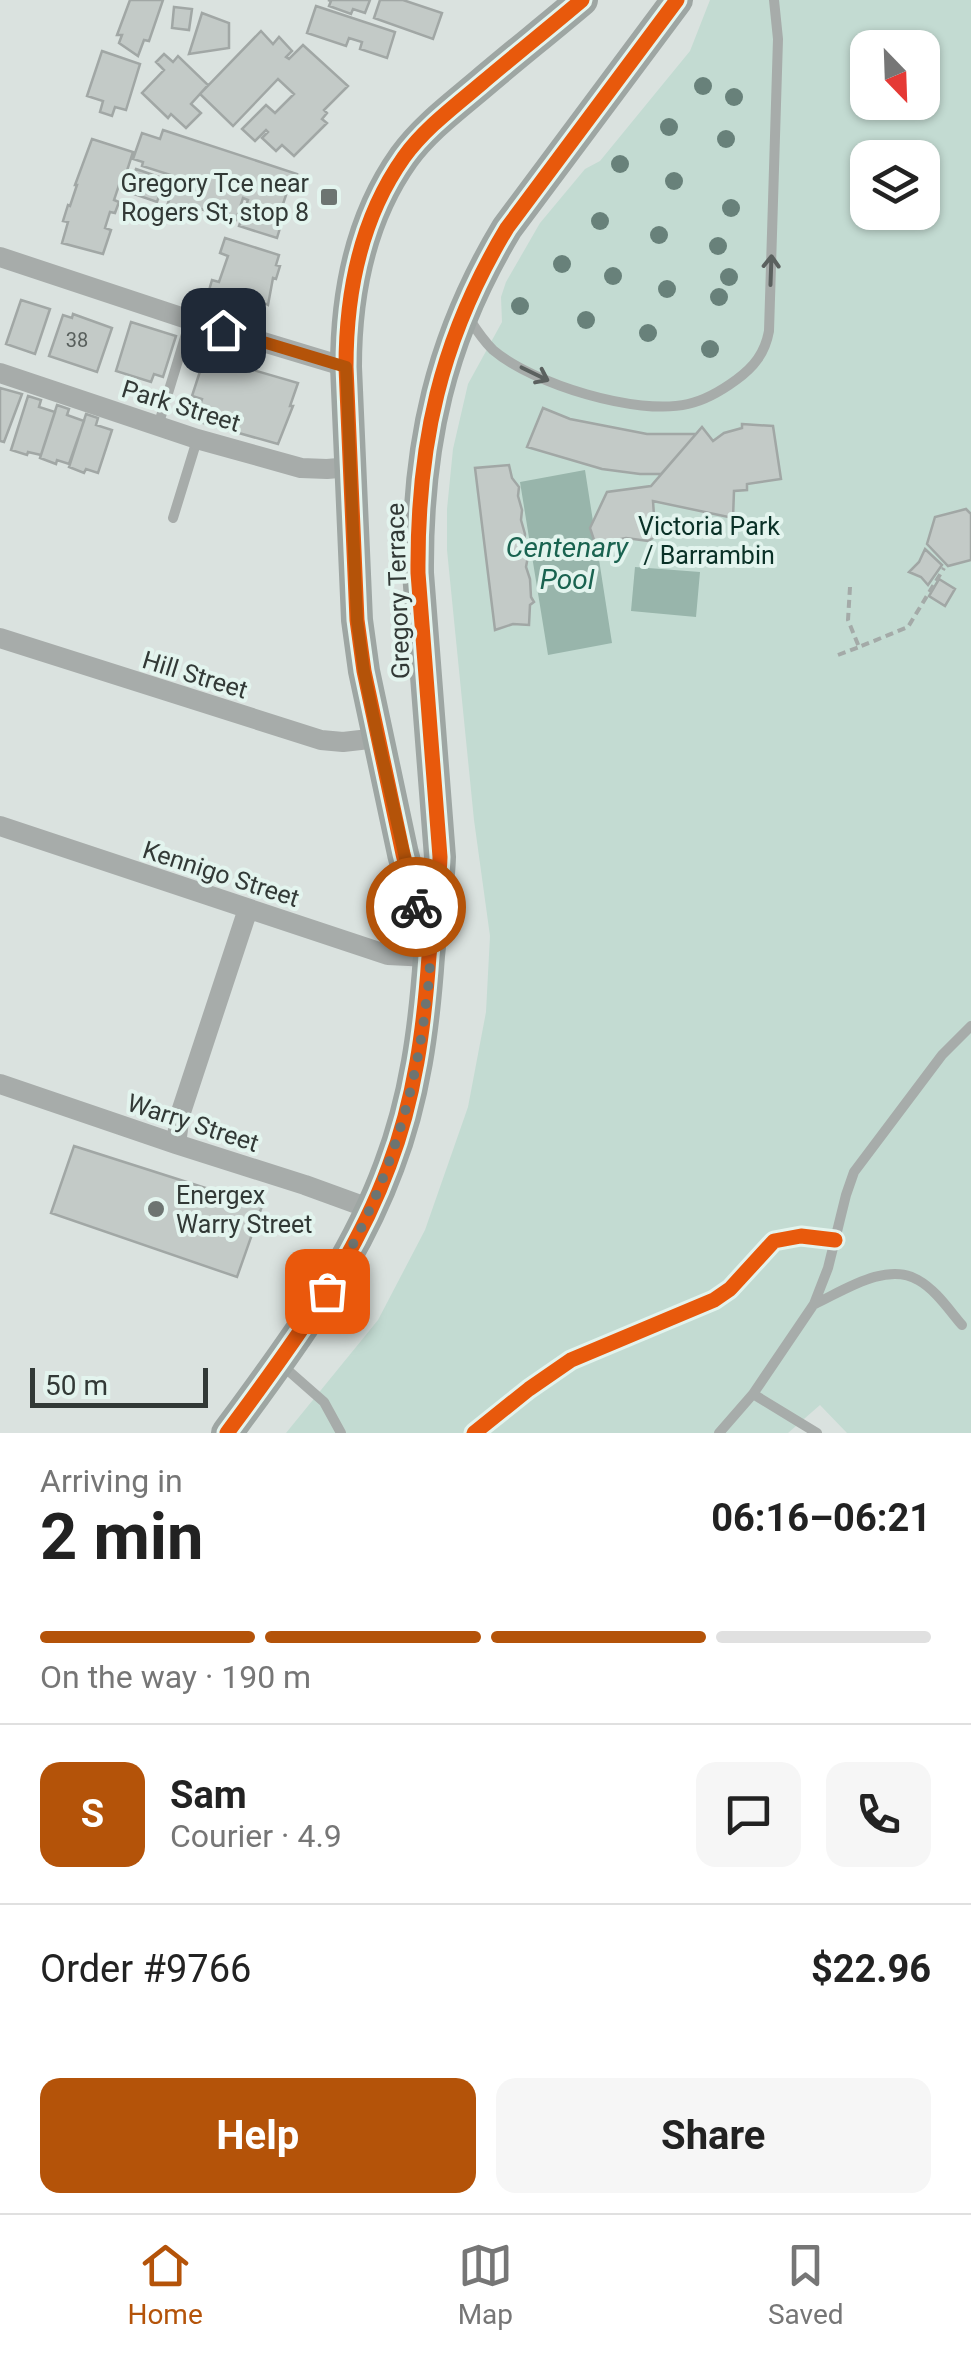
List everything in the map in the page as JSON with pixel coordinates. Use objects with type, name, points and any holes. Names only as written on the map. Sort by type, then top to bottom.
[{"type":"main road","name":"Gregory Terrace","points":[[429,955],[378,738],[357,620],[346,367],[349,307],[360,252],[377,203],[398,166],[444,115],[582,0]]},
{"type":"main road","name":"Gregory Terrace","points":[[227,1433],[327,1291],[389,1166],[414,1083],[438,902],[440,857],[418,573],[420,487],[440,377],[464,311],[507,228],[675,1]]},
{"type":"main road","points":[[378,738],[430,733]]},
{"type":"street","points":[[0,257],[346,367]]},
{"type":"street","name":"Park Street","points":[[0,373],[197,439],[302,468],[350,467]]},
{"type":"street","name":"Hill Street","points":[[0,638],[320,740],[378,738]]},
{"type":"street","name":"Kennigo Street","points":[[0,826],[391,956],[429,955]]},
{"type":"street","points":[[176,1144],[180,1115],[248,909]]},
{"type":"street","name":"Warry Street","points":[[0,1084],[370,1209]]},
{"type":"lane","points":[[464,311],[481,337],[505,358],[565,387],[617,401],[650,407],[685,405],[709,397],[749,370],[762,353],[770,331],[778,38],[774,0]]},
{"type":"lane","points":[[158,426],[190,320]]},
{"type":"lane","points":[[173,518],[197,439]]},
{"type":"lane","points":[[719,1433],[753,1394],[814,1304],[854,1172],[942,1055],[971,1026]]},
{"type":"lane","points":[[814,1304],[895,1273],[917,1279],[962,1325]]},
{"type":"lane","points":[[279,1362],[324,1402],[341,1433]]},
{"type":"lane","points":[[753,1394],[817,1433]]},
{"type":"path","points":[[838,656],[908,627],[944,568]]},
{"type":"path","points":[[850,587],[848,620],[859,648]]},
{"type":"green space","name":"Victoria Park / Barrambin","points":[[710,0],[971,0],[971,1433],[847,1433],[820,1405],[788,1433],[286,1433],[378,1320],[425,1230],[468,1107],[486,1012],[490,936],[474,820],[447,550],[453,449],[468,384],[502,322],[501,297],[506,282],[540,223],[585,169],[600,161],[690,51]]},
{"type":"water","name":"Centenary Pool","points":[[585,470],[612,643],[548,655],[520,482]]},
{"type":"water","name":"Centenary Pool","points":[[635,567],[700,572],[696,617],[631,611]]},
{"type":"building","points":[[130,0],[163,0],[149,41],[144,40],[138,56],[119,43],[122,35],[117,35]]},
{"type":"building","points":[[328,0],[370,0],[365,13],[353,9],[351,14],[329,6]]},
{"type":"building","points":[[380,0],[403,0],[442,13],[433,39],[374,18]]},
{"type":"building","points":[[316,6],[395,32],[387,58],[360,49],[362,42],[349,38],[346,46],[307,33]]},
{"type":"building","points":[[174,7],[192,9],[189,30],[172,28]]},
{"type":"building","points":[[202,13],[229,23],[229,48],[189,54]]},
{"type":"building","points":[[261,31],[273,44],[279,37],[292,51],[286,57],[289,59],[303,45],[348,86],[324,110],[327,113],[322,119],[327,123],[294,156],[282,145],[276,151],[262,138],[266,130],[255,141],[242,129],[266,105],[275,113],[294,94],[278,79],[233,126],[200,94]]},
{"type":"building","points":[[102,51],[140,64],[126,110],[115,107],[112,116],[100,112],[103,101],[87,96]]},
{"type":"building","points":[[164,54],[173,62],[178,56],[208,85],[191,104],[201,113],[186,128],[171,114],[168,118],[142,93],[164,70],[156,62]]},
{"type":"building","points":[[163,130],[297,174],[279,216],[283,218],[277,238],[239,226],[248,200],[243,198],[236,220],[201,209],[198,216],[167,206],[177,177],[142,166],[143,162],[133,159],[142,133],[160,139]]},
{"type":"building","points":[[92,139],[133,152],[114,200],[119,202],[115,213],[110,212],[105,228],[111,230],[103,254],[62,243],[68,222],[63,221]]},
{"type":"building","points":[[136,169],[165,179],[157,202],[128,192]]},
{"type":"building","points":[[225,238],[279,255],[276,265],[280,266],[276,279],[273,278],[268,305],[264,303],[261,312],[208,294],[212,280],[219,282],[228,256],[220,253]]},
{"type":"building","points":[[21,300],[50,309],[35,354],[6,344]]},
{"type":"building","points":[[73,314],[112,328],[97,372],[49,356],[63,315],[72,318]]},
{"type":"building","points":[[131,322],[176,336],[163,377],[154,374],[151,382],[116,371]]},
{"type":"building","points":[[205,356],[298,383],[278,444],[203,423],[205,417],[197,414],[202,399],[192,396]]},
{"type":"building","points":[[0,388],[22,394],[4,442],[0,441]]},
{"type":"building","points":[[28,396],[41,400],[39,407],[55,412],[41,455],[11,450]]},
{"type":"building","points":[[57,405],[69,409],[67,415],[84,421],[69,464],[40,458]]},
{"type":"building","points":[[543,408],[570,419],[647,434],[696,434],[661,474],[602,469],[527,447]]},
{"type":"building","points":[[86,414],[98,418],[96,425],[112,430],[98,473],[69,467]]},
{"type":"building","points":[[742,424],[773,426],[781,479],[747,484],[747,490],[734,491],[733,518],[653,501],[653,538],[594,540],[590,528],[607,492],[651,486],[702,427],[713,441],[742,428]]},
{"type":"building","points":[[509,465],[519,487],[526,567],[534,602],[530,605],[529,625],[513,624],[495,630],[475,468]]},
{"type":"building","points":[[966,509],[971,514],[971,560],[948,566],[927,544],[935,517]]},
{"type":"building","points":[[925,549],[942,565],[928,585],[909,572]]},
{"type":"building","points":[[939,579],[955,589],[945,606],[929,596]]},
{"type":"building","name":"Energex Warry Street","points":[[74,1146],[262,1206],[237,1277],[51,1213]]},
{"type":"cycle path","points":[[427,945],[403,854],[357,620],[346,367],[353,284],[376,206],[412,146],[582,0]]},
{"type":"cycle path","points":[[227,1433],[296,1337],[357,1237],[389,1166],[412,1089],[440,857],[418,573],[419,526],[428,437],[449,352],[484,269],[507,228],[677,0]]},
{"type":"cycle path","points":[[474,1433],[571,1360],[714,1300],[730,1289],[774,1241],[801,1236],[835,1240]]},
{"type":"way so far","points":[[327,1291],[356,1240],[389,1166],[414,1083],[429,952],[416,907]]},
{"type":"place","name":"Gregory Tce near Rogers St, stop 8","points":[[329,197]]},
{"type":"place","name":"Energex Warry Street","points":[[156,1209]]},
{"type":"route","points":[[223,330],[346,367],[357,620],[364,671],[416,907]]}]
